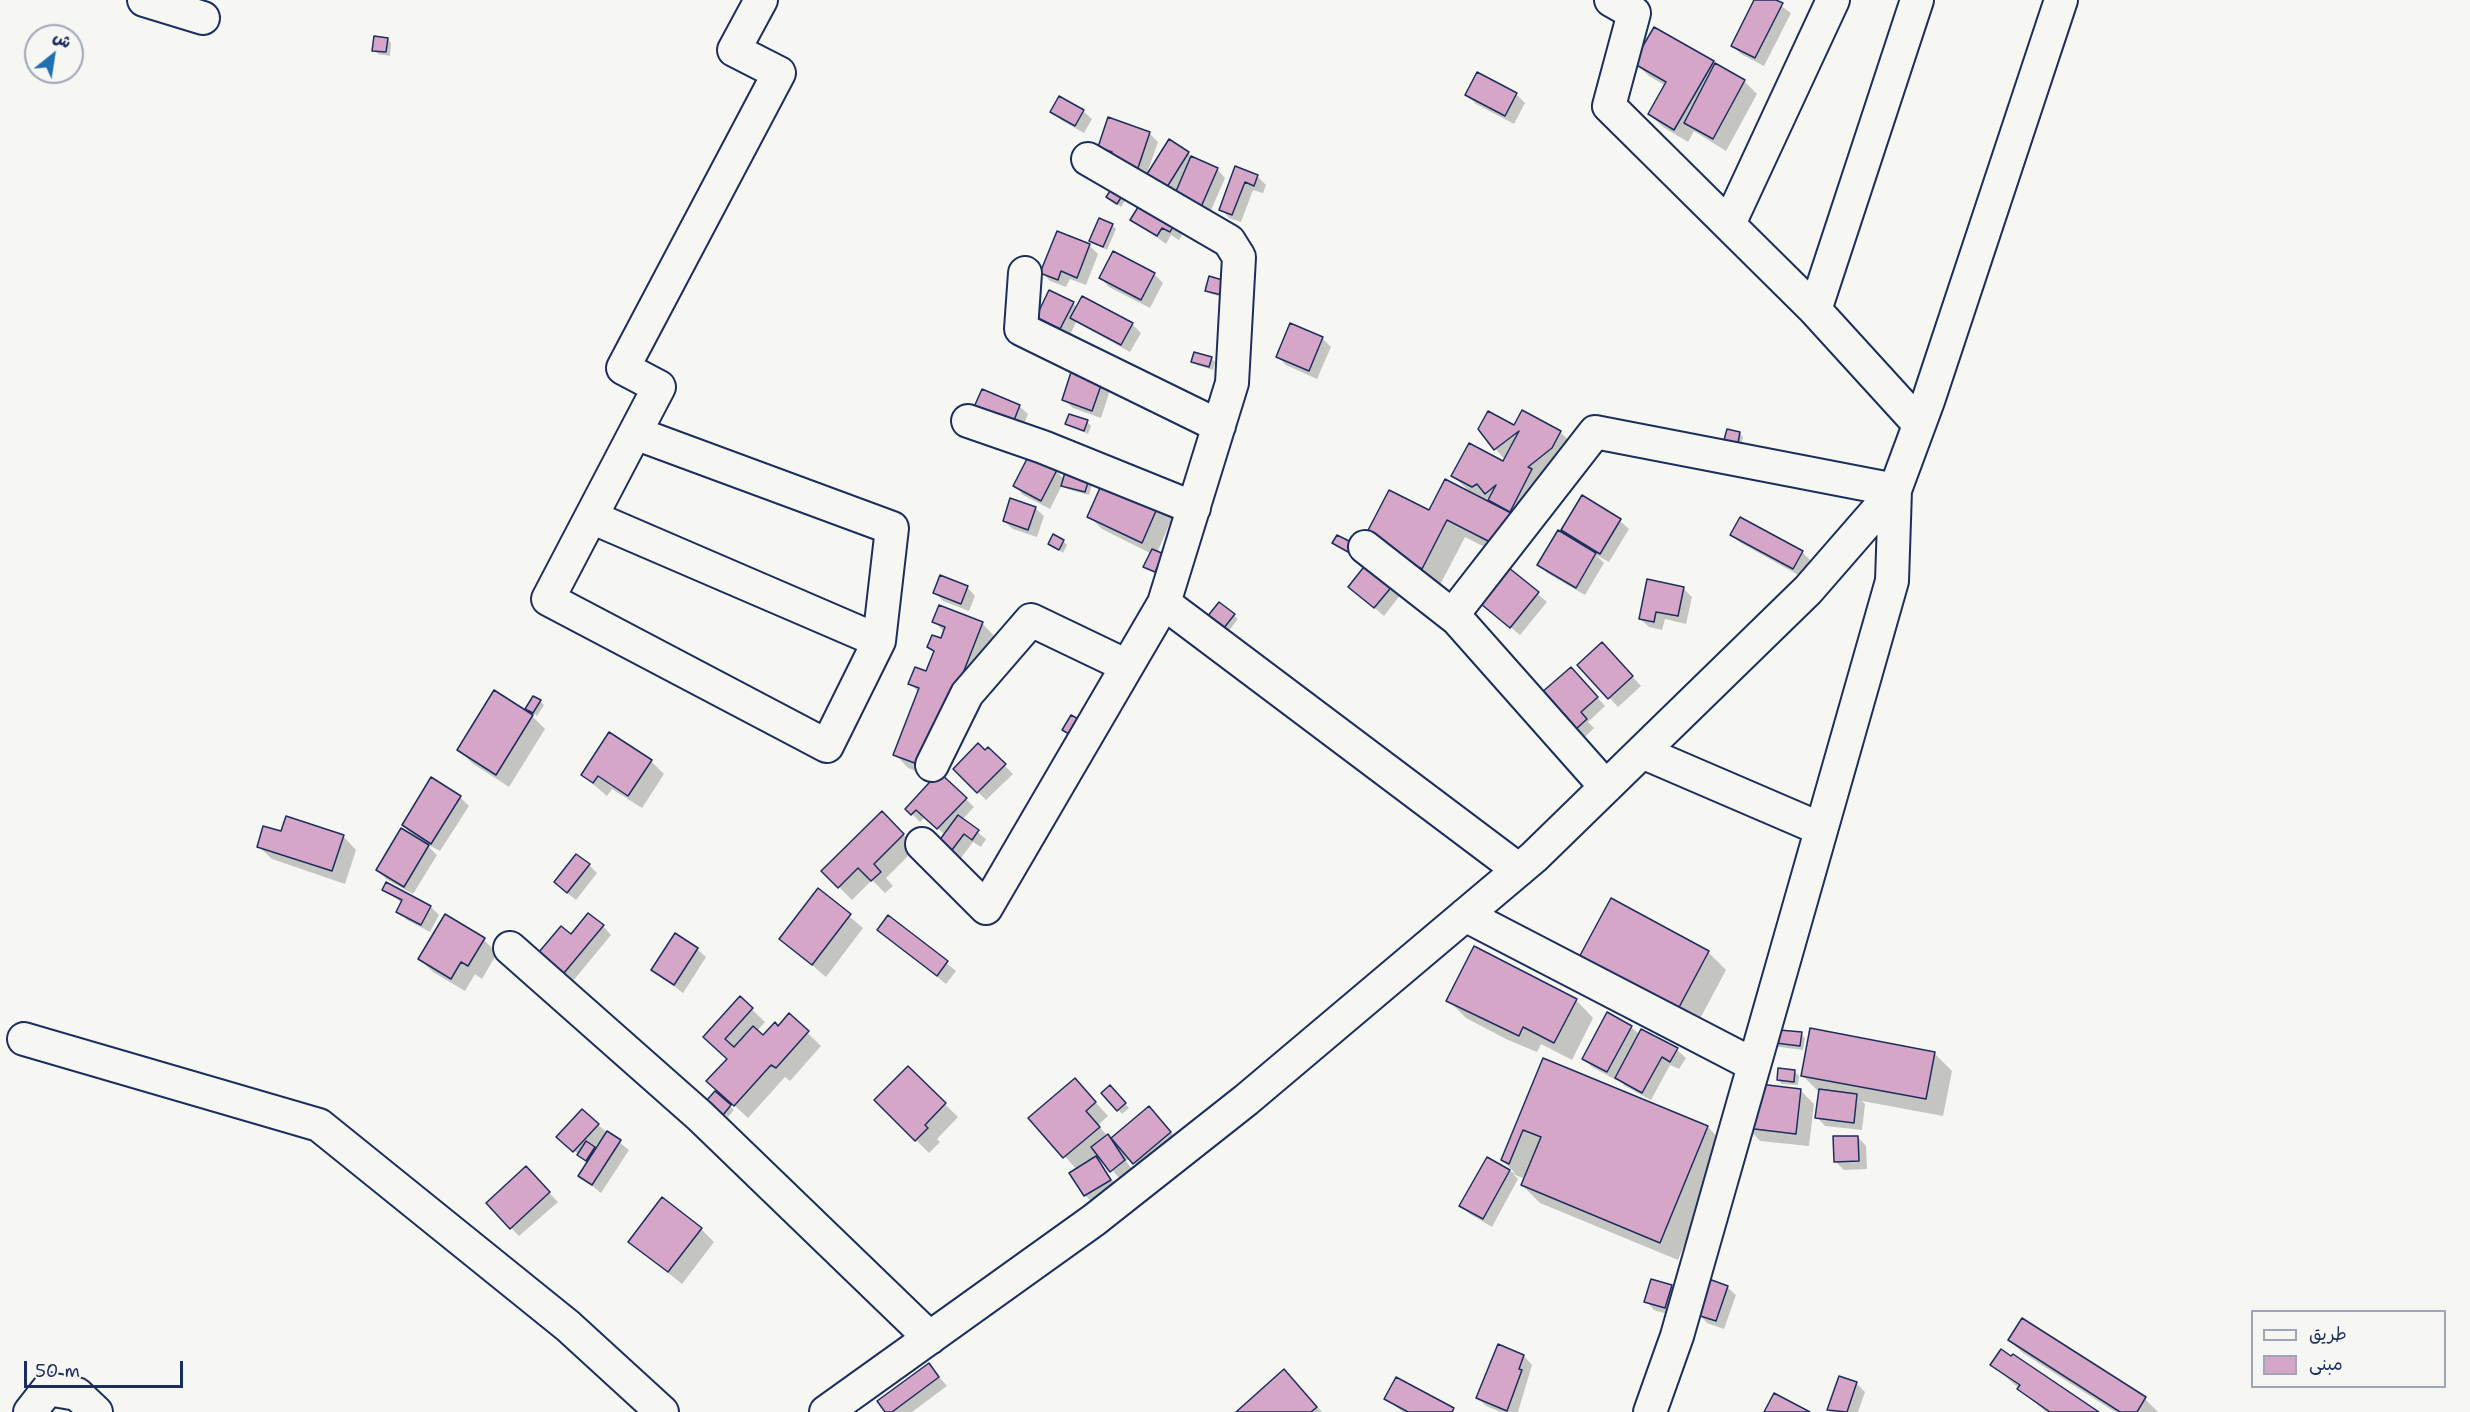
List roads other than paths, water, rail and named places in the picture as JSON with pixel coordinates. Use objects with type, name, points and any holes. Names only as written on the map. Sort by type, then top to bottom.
[{"type":"street","points":[[144,0],[203,18]]},
{"type":"street","points":[[635,433],[892,528],[879,641],[827,746],[548,599],[659,387],[623,368],[779,73],[734,50],[761,0]]},
{"type":"street","points":[[1611,0],[1634,13],[1609,106],[1815,310],[1919,424]]},
{"type":"street","points":[[1729,224],[1833,0]]},
{"type":"street","points":[[1815,310],[1917,0]]},
{"type":"street","points":[[1650,1412],[1677,1336],[1892,581],[1895,490],[2061,0]]},
{"type":"street","points":[[922,844],[986,908],[1164,603],[1232,383],[1239,257],[1229,241],[1088,159]]},
{"type":"street","points":[[1025,273],[1022,329],[1219,426]]},
{"type":"street","points":[[968,421],[1043,447],[1194,508]]},
{"type":"street","points":[[1458,608],[1595,432],[1895,490]]},
{"type":"street","points":[[826,1412],[1094,1220],[1246,1100],[1519,870],[1808,590],[1895,490]]},
{"type":"street","points":[[591,516],[879,641]]},
{"type":"street","points":[[1365,547],[1457,619],[1606,787]]},
{"type":"street","points":[[1164,603],[1519,870]]},
{"type":"street","points":[[932,765],[967,694],[1031,620],[1127,666]]},
{"type":"street","points":[[1642,752],[1821,830]]},
{"type":"street","points":[[1465,915],[1754,1065]]},
{"type":"street","points":[[510,948],[700,1116],[930,1338]]},
{"type":"street","points":[[24,1039],[319,1125],[568,1326],[662,1412]]},
{"type":"street","points":[[30,1412],[48,1389],[77,1394],[96,1412]]}]
